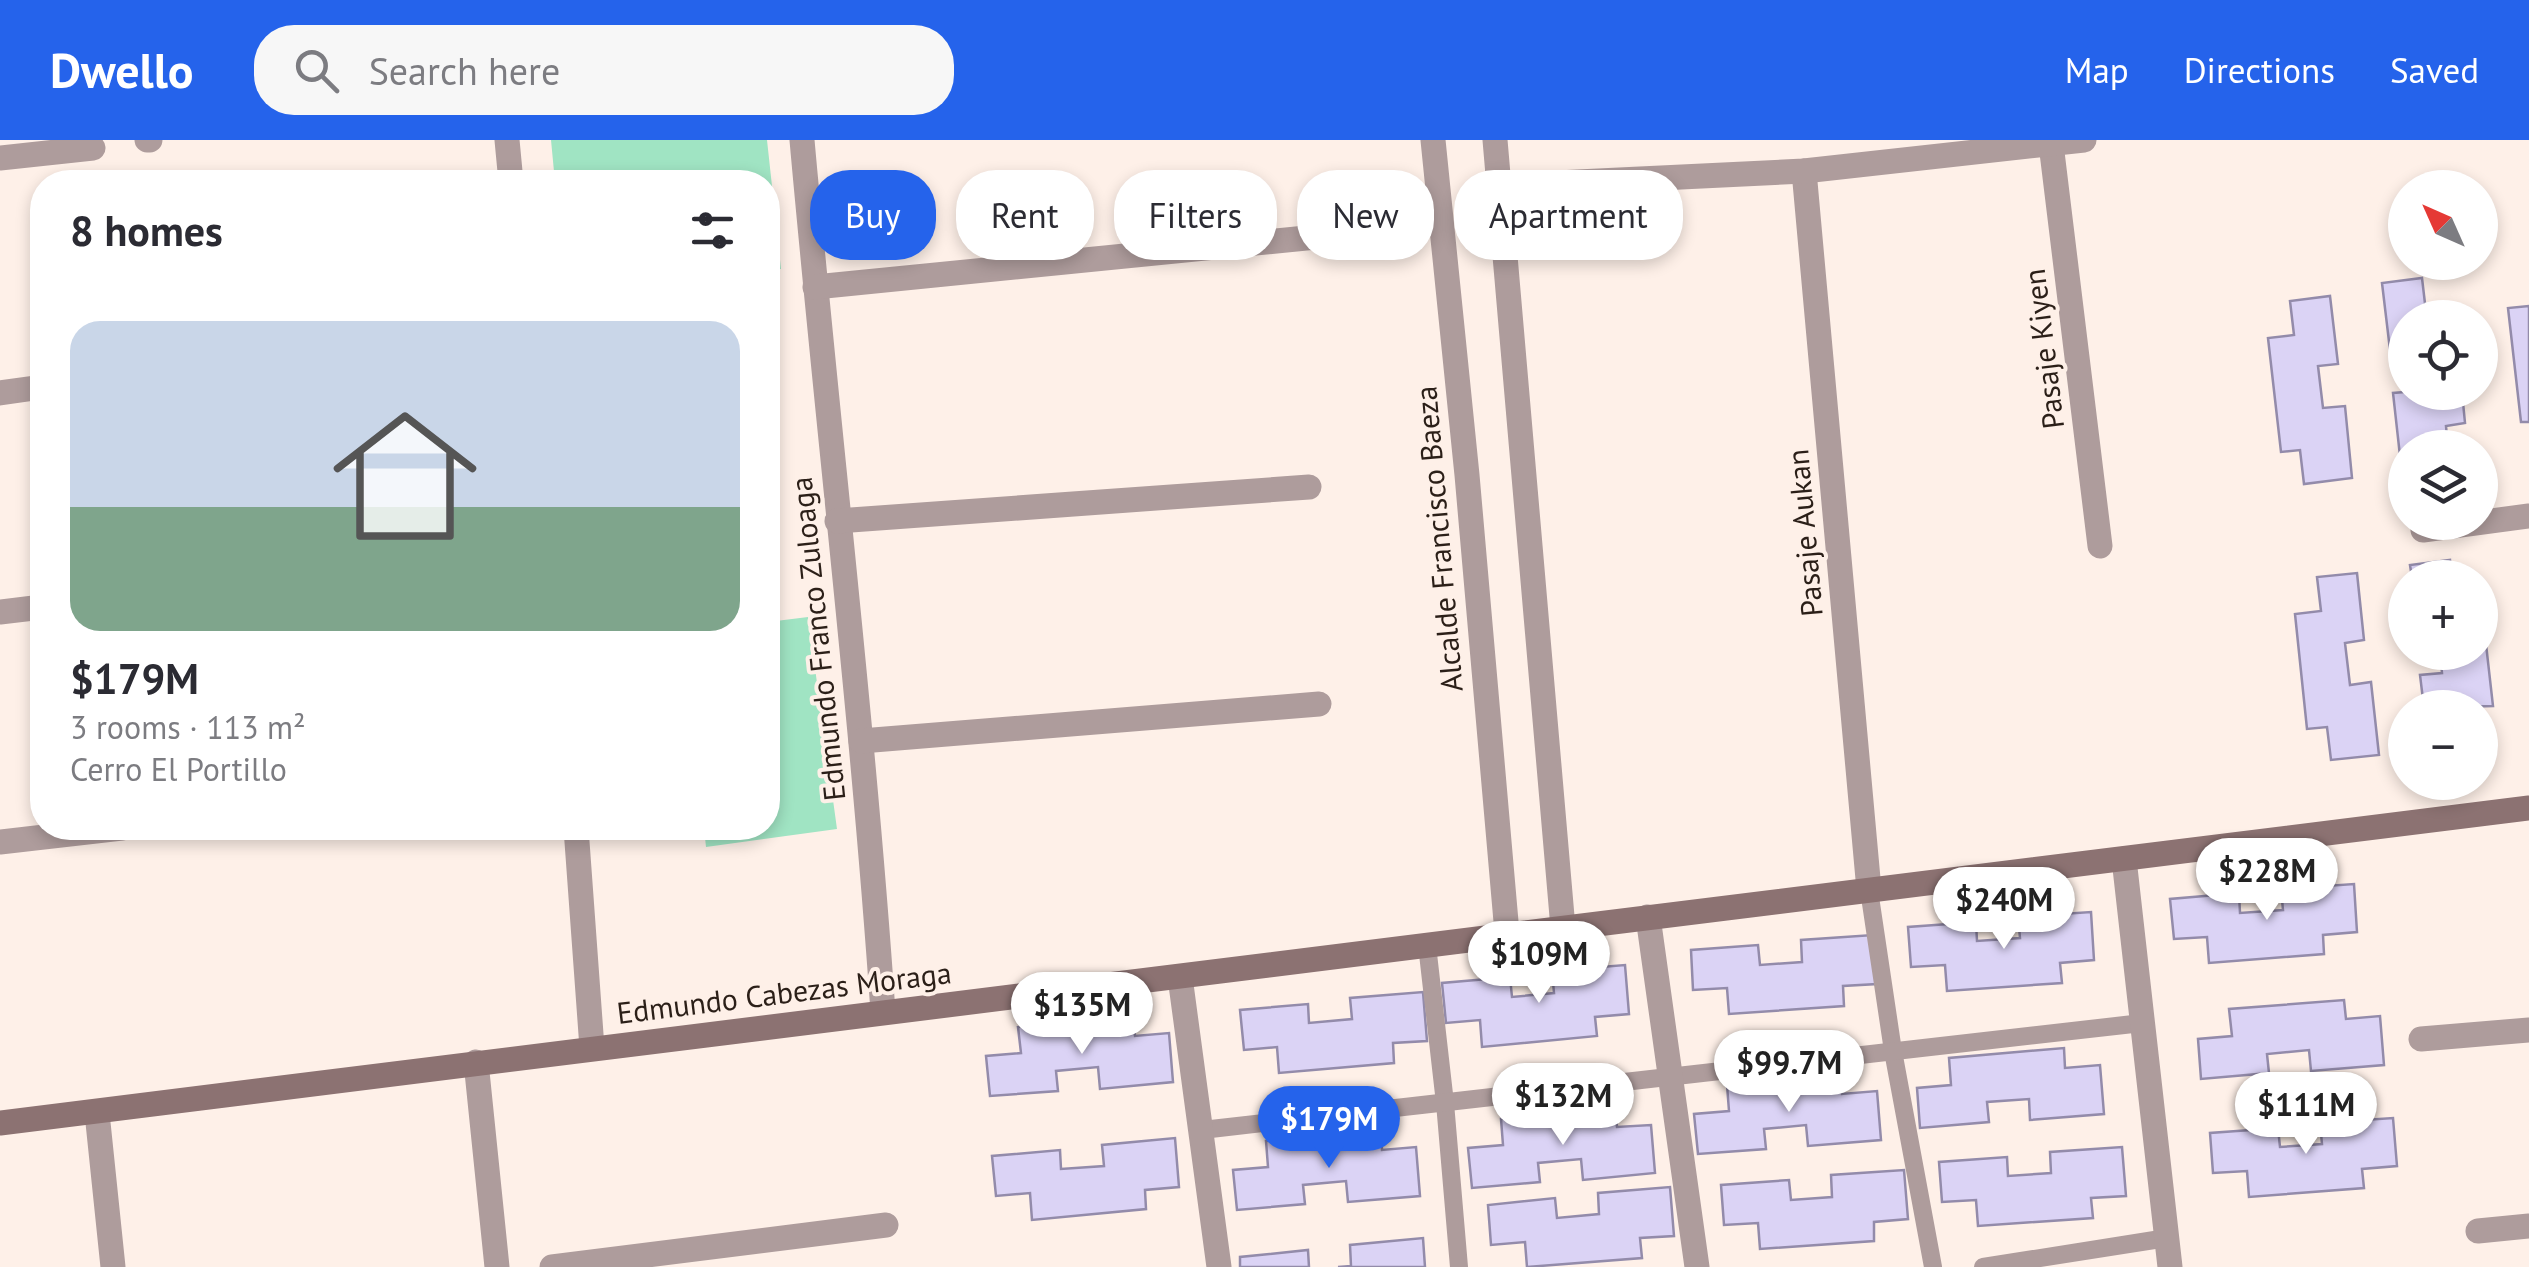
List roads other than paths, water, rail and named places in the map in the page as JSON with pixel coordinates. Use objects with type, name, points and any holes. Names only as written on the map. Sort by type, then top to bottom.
[{"type":"street","points":[[507,140],[510,170]]},
{"type":"street","name":"Edmundo Franco Zuloaga","points":[[802,140],[861,740],[883,1012]]},
{"type":"street","name":"Alcalde Francisco Baeza","points":[[1433,140],[1507,934]]},
{"type":"street","points":[[1495,140],[1497,170]]},
{"type":"street","points":[[1683,177],[1804,171],[2084,140]]},
{"type":"street","name":"Pasaje Kiyen","points":[[2051,144],[2100,546]]},
{"type":"street","points":[[0,158],[93,148]]},
{"type":"street","name":"Pasaje Aukan","points":[[1804,171],[1869,890]]},
{"type":"street","points":[[815,286],[1297,239]]},
{"type":"street","points":[[1505,260],[1563,928]]},
{"type":"street","points":[[0,393],[30,389]]},
{"type":"street","points":[[837,521],[1308,487]]},
{"type":"street","points":[[2498,520],[2529,516]]},
{"type":"street","points":[[0,612],[30,608]]},
{"type":"street","points":[[861,740],[1319,704]]},
{"type":"street","name":"Edmundo Cabezas Moraga","points":[[0,1123],[2529,808]]},
{"type":"street","points":[[0,842],[30,839]]},
{"type":"street","points":[[577,840],[592,1048]]},
{"type":"street","points":[[2124,859],[2170,1267]]},
{"type":"street","points":[[1648,917],[1697,1267]]},
{"type":"street","points":[[1180,977],[1219,1267]]},
{"type":"street","points":[[2421,1040],[2529,1030]]},
{"type":"street","points":[[476,1062],[498,1267]]},
{"type":"street","points":[[97,1113],[113,1267]]},
{"type":"street","points":[[552,1267],[886,1226]]},
{"type":"street","points":[[2478,1231],[2529,1226]]},
{"type":"lane","points":[[1869,890],[1933,1267]]},
{"type":"lane","points":[[1426,946],[1459,1267]]},
{"type":"lane","points":[[1202,1130],[2142,1023]]},
{"type":"lane","points":[[1984,1267],[2167,1238]]}]
